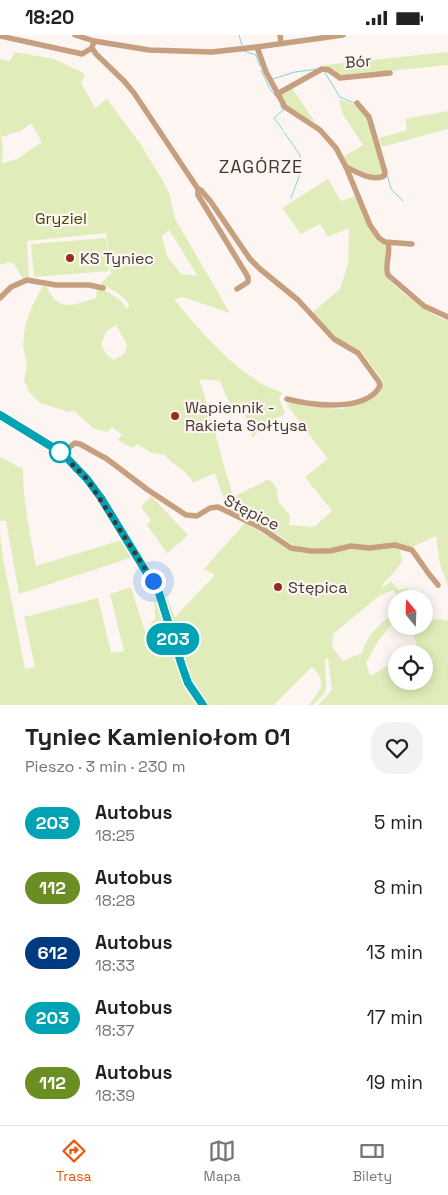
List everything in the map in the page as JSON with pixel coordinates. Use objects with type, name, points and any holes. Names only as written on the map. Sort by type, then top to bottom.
[{"type":"street","points":[[76,35],[94,41],[149,49],[212,52],[343,35]]},
{"type":"street","points":[[280,35],[281,43]]},
{"type":"street","points":[[0,36],[78,53],[92,49]]},
{"type":"street","points":[[92,49],[94,41]]},
{"type":"street","points":[[257,47],[277,94],[285,107],[314,126],[328,138],[346,167],[370,225],[379,238],[388,243],[412,244]]},
{"type":"street","points":[[92,49],[134,93],[198,189],[211,202],[250,259],[298,300],[334,339],[358,353],[379,382],[380,387],[375,393],[355,402],[321,405],[287,399]]},
{"type":"street","name":"Bór","points":[[277,94],[322,69],[329,70],[340,78],[390,73]]},
{"type":"street","points":[[346,167],[373,178],[380,178],[384,176],[385,172],[369,117],[357,103]]},
{"type":"street","points":[[198,189],[198,195],[248,277],[248,282],[237,289]]},
{"type":"street","points":[[388,243],[390,250],[386,264],[388,275],[424,306],[448,317]]},
{"type":"street","points":[[0,298],[11,287],[27,281],[56,285],[89,285],[103,288]]},
{"type":"street","points":[[0,415],[62,453],[92,485],[153,581],[159,593],[174,645],[188,683],[203,705]]},
{"type":"street","name":"Stępice","points":[[62,453],[75,443],[80,443],[108,459],[148,490],[186,515],[197,517],[210,507],[218,507],[255,525],[292,548],[330,551],[352,546],[369,548],[395,545],[412,550],[438,585]]},
{"type":"green space","name":"Gryziel","points":[[15,52],[54,59],[85,74],[81,83],[95,108],[107,99],[141,145],[163,181],[169,193],[175,219],[230,313],[183,297],[174,299],[203,333],[235,364],[262,384],[283,393],[279,398],[285,413],[284,415],[263,424],[253,438],[242,407],[232,409],[220,381],[199,379],[232,492],[224,499],[215,473],[193,483],[188,475],[165,455],[152,453],[137,444],[132,448],[118,440],[122,435],[112,427],[107,432],[93,428],[74,411],[69,412],[40,403],[29,392],[24,380],[27,365],[23,346],[25,326],[32,306],[43,286],[47,287],[51,295],[61,304],[80,303],[96,298],[97,288],[114,296],[127,309],[129,304],[110,288],[102,285],[102,282],[111,274],[106,233],[27,241],[29,277],[23,279],[14,264],[10,262],[0,265],[0,59],[10,61]],"holes":[[[31,123],[42,142],[17,159],[2,163],[3,147],[1,137],[21,131]],[[169,230],[196,276],[181,274],[167,256],[162,236]],[[116,325],[127,345],[125,353],[114,360],[106,354],[101,344],[106,332]]]},
{"type":"green space","points":[[448,52],[448,65],[341,76],[333,69],[324,67],[325,65]]},
{"type":"green space","points":[[292,88],[315,122],[287,105],[281,95]]},
{"type":"green space","points":[[339,99],[353,104],[366,116],[382,167],[382,174],[373,177],[349,166],[343,157],[363,145],[342,113]]},
{"type":"green space","points":[[448,111],[448,129],[382,147],[379,138],[407,130],[405,119]]},
{"type":"green space","points":[[328,179],[341,201],[355,196],[384,244],[386,251],[384,271],[386,276],[424,309],[448,320],[448,586],[440,564],[436,536],[412,547],[405,545],[400,550],[402,561],[381,589],[391,581],[399,590],[388,590],[388,592],[379,596],[333,634],[332,647],[343,661],[362,653],[371,634],[388,618],[388,629],[378,641],[366,663],[370,676],[388,666],[388,690],[433,690],[433,645],[417,645],[413,635],[433,635],[433,620],[438,619],[448,621],[448,705],[318,705],[332,690],[328,657],[325,660],[326,688],[324,694],[313,705],[309,705],[319,690],[321,682],[320,677],[312,667],[274,705],[205,705],[183,664],[162,590],[164,590],[175,617],[215,575],[204,569],[245,523],[291,550],[329,549],[293,545],[277,534],[272,535],[224,509],[223,505],[237,495],[267,480],[271,481],[276,487],[279,503],[290,515],[289,525],[314,527],[332,511],[305,477],[328,459],[287,405],[290,402],[310,407],[344,409],[345,405],[360,402],[379,392],[383,381],[361,351],[350,344],[334,339],[313,312],[340,289],[348,264],[349,228],[328,237],[320,224],[301,234],[282,208]]},
{"type":"green space","name":"KS Tyniec","points":[[106,238],[109,271],[34,277],[31,244]]},
{"type":"green space","points":[[0,457],[23,469],[29,530],[36,566],[122,540],[133,557],[19,594],[6,521],[0,521]]},
{"type":"green space","points":[[151,496],[188,535],[167,553],[147,525],[151,520],[141,507]]},
{"type":"green space","points":[[0,535],[25,669],[35,667],[24,617],[98,598],[111,653],[124,651],[110,594],[131,587],[145,632],[155,618],[154,597],[157,595],[186,684],[197,705],[0,705]]},
{"type":"waterway","points":[[239,35],[242,45]]},
{"type":"waterway","points":[[244,51],[256,55],[260,66]]},
{"type":"waterway","points":[[273,79],[295,72],[318,69]]},
{"type":"waterway","points":[[261,70],[275,95]]},
{"type":"waterway","points":[[325,73],[340,97],[354,103]]},
{"type":"waterway","points":[[280,105],[283,110],[274,118],[283,130]]},
{"type":"waterway","points":[[284,132],[300,155],[300,174],[291,198]]},
{"type":"waterway","points":[[387,175],[391,189],[403,201]]},
{"type":"bus line","name":"203","points":[[0,415],[62,453],[87,479],[101,498],[159,593],[174,645],[188,683],[203,705]]},
{"type":"place","name":"KS Tyniec","points":[[70,258]]},
{"type":"place","name":"Wapiennik - Rakieta Sołtysa","points":[[175,416]]},
{"type":"place","name":"Stępica","points":[[278,587]]},
{"type":"district","name":"ZAGÓRZE","points":[[261,167]]},
{"type":"route","points":[[60,452],[72,462],[101,498],[153,581]]}]
